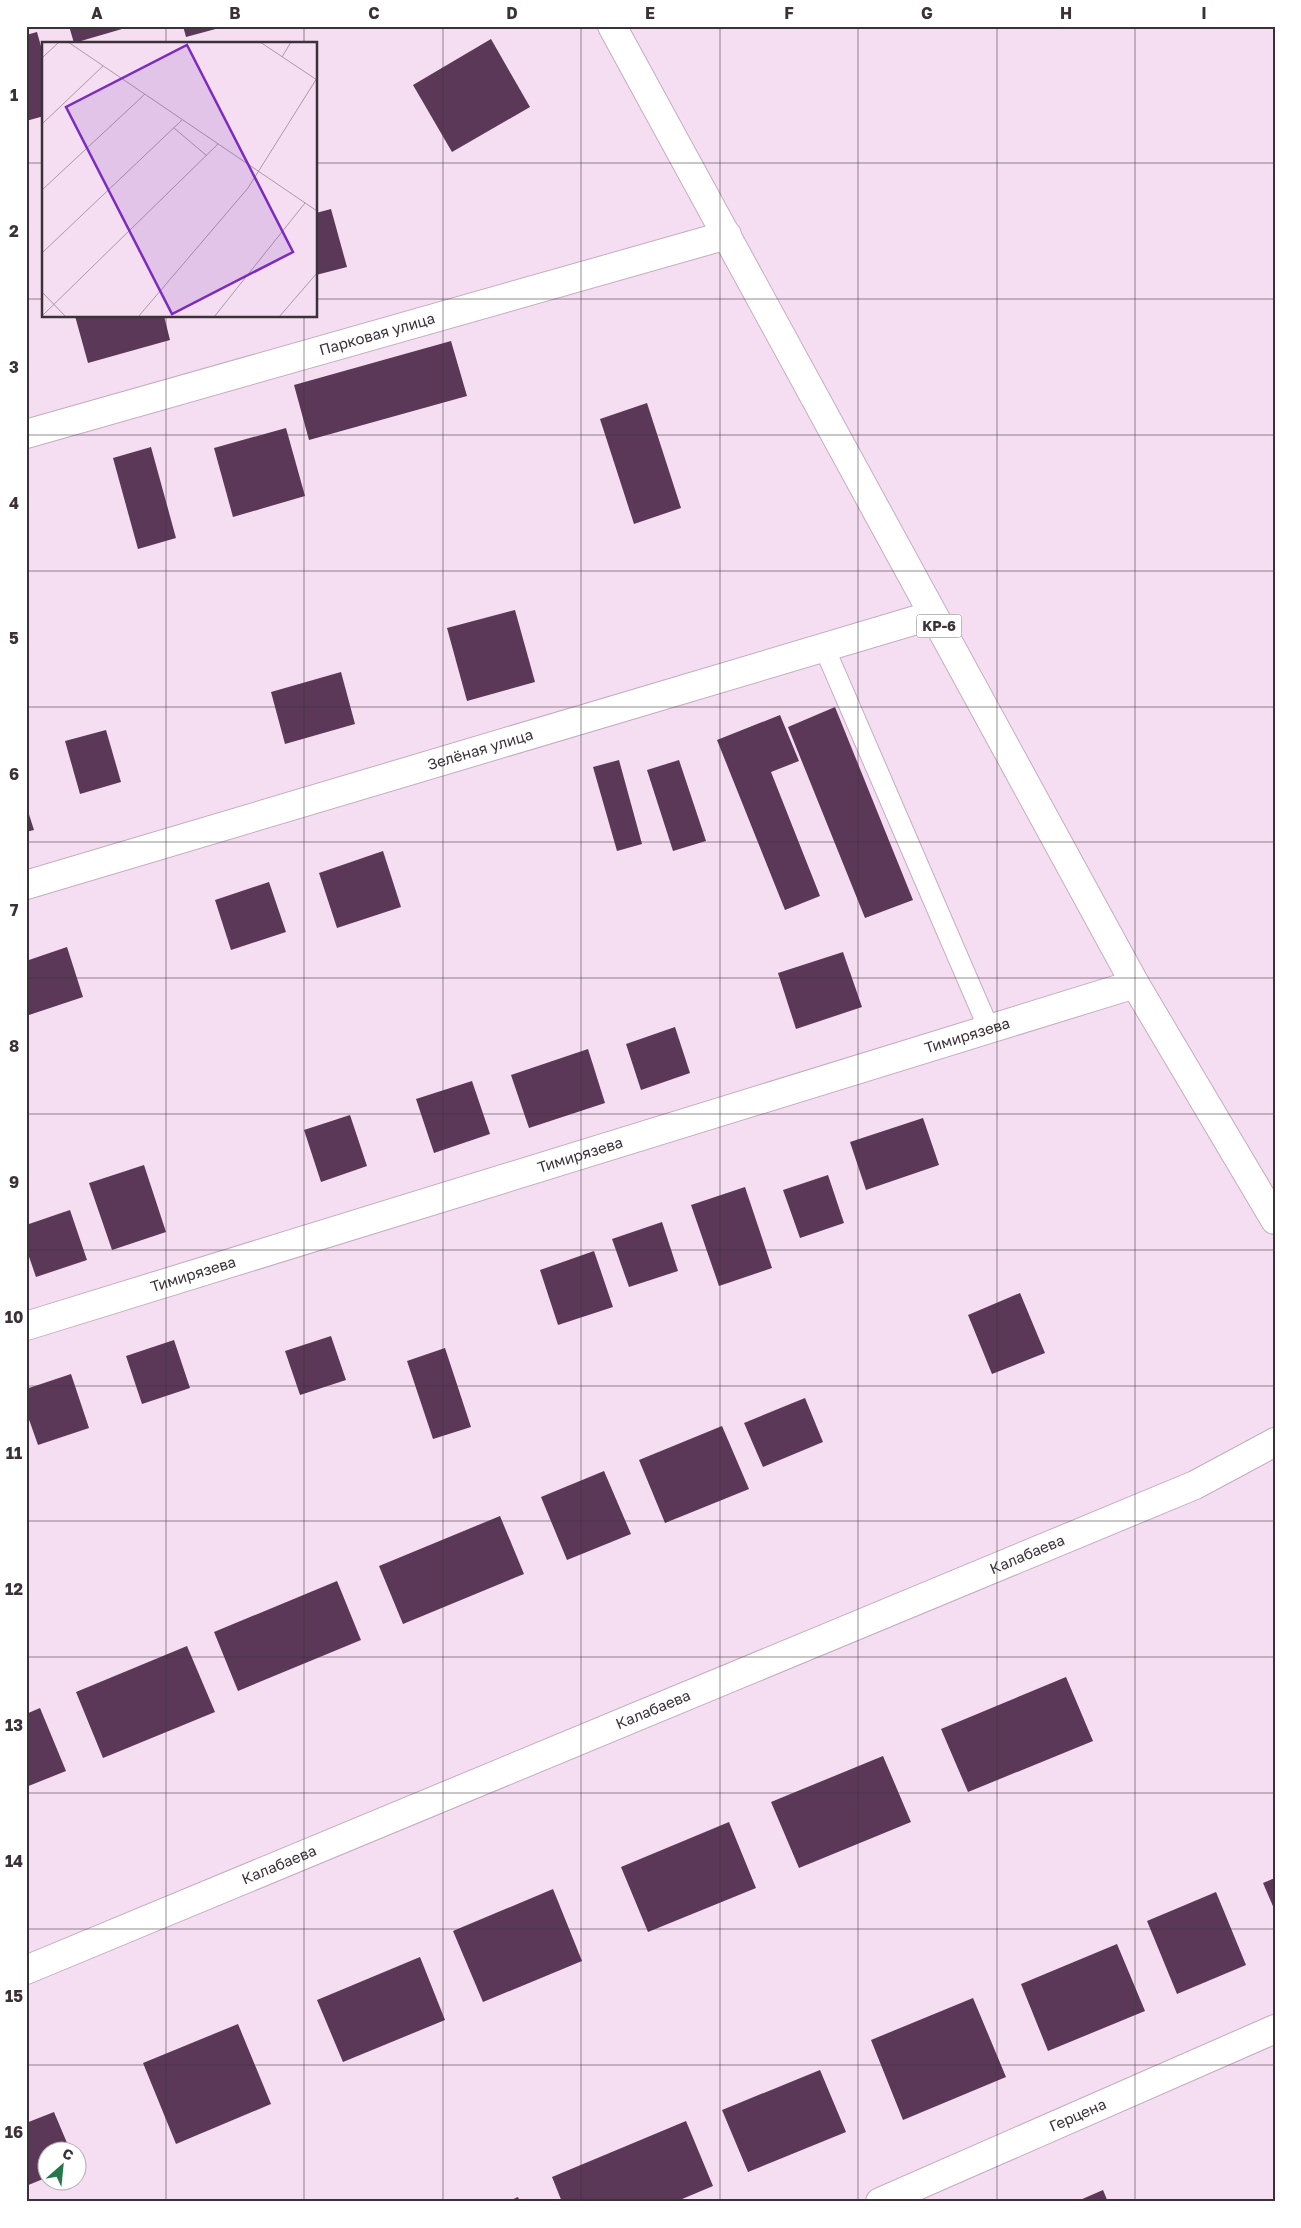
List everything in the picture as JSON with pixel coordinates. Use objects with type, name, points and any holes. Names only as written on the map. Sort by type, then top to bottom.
[{"type":"main road","name":"KP-6","points":[[612,26],[1135,984],[1275,1220]]},
{"type":"main road","name":"Парковая улица","points":[[26,434],[727,235]]},
{"type":"main road","name":"Зелёная улица","points":[[26,885],[933,615]]},
{"type":"main road","name":"Тимирязева","points":[[26,1326],[1135,984]]},
{"type":"main road","name":"Калабаева","points":[[26,1970],[1195,1485],[1275,1442]]},
{"type":"main road","name":"Герцена","points":[[880,2202],[1275,2029]]},
{"type":"lane","points":[[824,647],[989,1029]]},
{"type":"building","points":[[69,26],[121,26],[122,29],[77,42],[74,42]]},
{"type":"building","points":[[183,26],[223,26],[223,27],[186,37]]},
{"type":"building","points":[[37,32],[42,50],[42,117],[26,121],[26,35]]},
{"type":"building","points":[[491,39],[530,107],[452,152],[413,85]]},
{"type":"building","points":[[331,209],[347,267],[318,274],[318,212]]},
{"type":"building","points":[[76,318],[164,318],[170,340],[88,363]]},
{"type":"building","points":[[451,341],[467,396],[309,440],[294,385]]},
{"type":"building","points":[[647,403],[681,508],[634,524],[600,419]]},
{"type":"building","points":[[286,428],[305,496],[233,517],[214,448]]},
{"type":"building","points":[[151,447],[176,538],[138,549],[113,458]]},
{"type":"building","points":[[515,610],[535,682],[467,701],[447,628]]},
{"type":"building","points":[[341,672],[355,724],[285,744],[271,692]]},
{"type":"building","points":[[835,707],[913,900],[865,918],[788,727]]},
{"type":"building","points":[[780,715],[799,761],[771,772],[820,896],[785,910],[717,740]]},
{"type":"building","points":[[106,730],[121,782],[80,794],[65,741]]},
{"type":"building","points":[[619,760],[642,844],[617,851],[593,767]]},
{"type":"building","points":[[679,760],[706,841],[673,851],[647,770]]},
{"type":"building","points":[[26,805],[34,830],[26,832]]},
{"type":"building","points":[[383,851],[401,907],[337,928],[319,873]]},
{"type":"building","points":[[269,882],[286,932],[231,950],[215,900]]},
{"type":"building","points":[[67,947],[83,997],[26,1016],[26,961]]},
{"type":"building","points":[[843,952],[862,1007],[796,1029],[778,973]]},
{"type":"building","points":[[675,1027],[690,1073],[641,1090],[626,1044]]},
{"type":"building","points":[[588,1049],[605,1103],[529,1128],[511,1075]]},
{"type":"building","points":[[472,1081],[490,1134],[434,1153],[416,1099]]},
{"type":"building","points":[[350,1115],[367,1166],[321,1182],[304,1130]]},
{"type":"building","points":[[923,1118],[939,1165],[866,1190],[850,1142]]},
{"type":"building","points":[[144,1165],[166,1232],[112,1250],[89,1183]]},
{"type":"building","points":[[828,1175],[844,1223],[800,1238],[783,1190]]},
{"type":"building","points":[[745,1187],[772,1268],[719,1286],[691,1205]]},
{"type":"building","points":[[70,1210],[87,1260],[36,1277],[26,1248],[26,1225]]},
{"type":"building","points":[[662,1222],[678,1271],[629,1287],[612,1239]]},
{"type":"building","points":[[594,1251],[613,1307],[558,1325],[540,1270]]},
{"type":"building","points":[[1020,1293],[1045,1353],[992,1374],[968,1315]]},
{"type":"building","points":[[331,1336],[346,1380],[300,1395],[285,1351]]},
{"type":"building","points":[[174,1340],[190,1388],[142,1404],[126,1356]]},
{"type":"building","points":[[445,1348],[471,1427],[433,1439],[407,1361]]},
{"type":"building","points":[[71,1374],[89,1428],[38,1445],[26,1411],[26,1389]]},
{"type":"building","points":[[805,1398],[823,1442],[763,1467],[744,1423]]},
{"type":"building","points":[[722,1426],[749,1489],[665,1523],[639,1460]]},
{"type":"building","points":[[604,1471],[631,1534],[567,1560],[541,1497]]},
{"type":"building","points":[[500,1516],[524,1574],[403,1624],[379,1566]]},
{"type":"building","points":[[337,1581],[361,1640],[238,1691],[214,1632]]},
{"type":"building","points":[[187,1646],[215,1712],[103,1758],[76,1692]]},
{"type":"building","points":[[1066,1677],[1093,1741],[968,1792],[941,1729]]},
{"type":"building","points":[[40,1708],[66,1771],[26,1787],[26,1714]]},
{"type":"building","points":[[883,1756],[911,1822],[799,1868],[771,1802]]},
{"type":"building","points":[[729,1822],[756,1888],[648,1932],[621,1867]]},
{"type":"building","points":[[1275,1878],[1275,1911],[1263,1883]]},
{"type":"building","points":[[553,1889],[582,1961],[483,2002],[453,1931]]},
{"type":"building","points":[[1216,1892],[1246,1965],[1177,1994],[1147,1921]]},
{"type":"building","points":[[1117,1944],[1145,2011],[1048,2051],[1021,1984]]},
{"type":"building","points":[[420,1957],[445,2020],[343,2062],[317,2000]]},
{"type":"building","points":[[973,1998],[1006,2077],[903,2120],[871,2040]]},
{"type":"building","points":[[238,2024],[271,2104],[176,2144],[143,2063]]},
{"type":"building","points":[[820,2070],[846,2132],[748,2172],[722,2110]]},
{"type":"building","points":[[54,2112],[66,2140],[38,2140],[38,2181],[26,2186],[26,2123]]},
{"type":"building","points":[[686,2121],[713,2186],[675,2202],[562,2202],[552,2177]]},
{"type":"building","points":[[1103,2190],[1108,2202],[1081,2202],[1080,2200]]},
{"type":"building","points":[[518,2197],[520,2202],[507,2202]]}]
